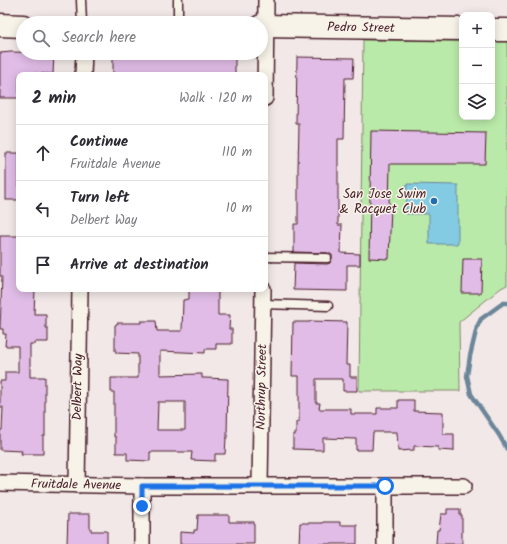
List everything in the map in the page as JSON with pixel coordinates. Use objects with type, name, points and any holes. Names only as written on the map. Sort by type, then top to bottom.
[{"type":"street","points":[[264,16],[266,0]]},
{"type":"street","points":[[0,25],[16,26]]},
{"type":"street","name":"Pedro Street","points":[[268,26],[459,29]]},
{"type":"street","points":[[495,30],[507,30]]},
{"type":"street","points":[[83,72],[84,60]]},
{"type":"street","points":[[264,60],[264,72]]},
{"type":"street","name":"Delbert Way","points":[[77,485],[80,292]]},
{"type":"street","name":"Northrup Street","points":[[260,485],[263,296]]},
{"type":"street","name":"Fruitdale Avenue","points":[[0,483],[142,486],[464,486]]},
{"type":"street","points":[[142,486],[142,544]]},
{"type":"street","points":[[385,486],[385,544]]},
{"type":"lane","points":[[81,0],[82,16]]},
{"type":"lane","points":[[178,0],[178,16]]},
{"type":"lane","points":[[268,257],[328,258]]},
{"type":"lane","points":[[263,296],[328,306]]},
{"type":"green space","name":"San Jose Swim & Racquet Club","points":[[363,40],[459,41],[459,120],[495,120],[495,41],[507,41],[507,285],[501,288],[459,322],[460,391],[359,391]]},
{"type":"water","points":[[407,184],[458,185],[458,244],[429,244],[429,214],[406,214]]},
{"type":"building","points":[[16,52],[16,60],[54,60],[53,72],[16,72],[16,98],[0,98],[0,53]]},
{"type":"building","points":[[297,57],[354,58],[353,78],[345,78],[344,139],[338,139],[338,225],[342,225],[341,253],[360,254],[360,265],[347,265],[347,291],[293,290],[294,263],[327,264],[330,263],[332,258],[332,255],[327,253],[294,252],[294,224],[298,224],[299,124],[296,124]]},
{"type":"building","points":[[113,60],[235,60],[235,72],[113,72]]},
{"type":"building","points":[[371,131],[486,133],[485,164],[390,164],[389,206],[391,206],[389,259],[369,258]]},
{"type":"building","points":[[6,153],[16,153],[16,200],[6,200]]},
{"type":"building","points":[[0,236],[16,236],[16,292],[35,292],[34,314],[46,314],[46,328],[48,328],[48,342],[35,342],[35,344],[30,344],[30,377],[45,377],[45,436],[43,436],[43,454],[21,454],[22,451],[0,450],[0,430],[2,430],[3,407],[0,407],[0,381],[5,381],[5,372],[18,372],[18,346],[5,346],[6,334],[3,334],[3,329],[0,329],[2,276],[0,276]]},
{"type":"building","points":[[463,259],[482,259],[481,293],[462,293]]},
{"type":"building","points":[[189,292],[218,292],[218,315],[230,315],[229,329],[232,329],[232,344],[216,344],[216,349],[205,349],[205,353],[160,351],[160,375],[202,374],[202,378],[228,379],[227,438],[225,454],[215,454],[215,461],[191,460],[192,452],[150,452],[150,461],[127,460],[127,453],[116,453],[116,437],[114,437],[114,392],[111,392],[111,378],[138,378],[138,354],[116,353],[115,325],[117,323],[141,323],[141,321],[156,321],[157,331],[182,331],[183,300],[189,299]],"holes":[[[158,402],[185,402],[185,430],[157,430]]]},
{"type":"building","points":[[293,322],[347,322],[346,365],[350,365],[350,377],[357,377],[357,391],[343,391],[343,379],[316,379],[316,403],[320,403],[319,409],[351,409],[351,414],[377,414],[377,408],[398,408],[398,400],[414,400],[414,411],[443,412],[443,434],[454,434],[454,451],[438,450],[438,447],[414,446],[414,450],[398,451],[397,432],[373,432],[372,450],[356,450],[356,439],[323,438],[323,450],[293,449],[293,434],[296,434],[296,422],[299,422],[299,376],[292,376]]},
{"type":"building","points":[[447,509],[460,509],[460,515],[462,515],[462,544],[436,544],[437,530],[439,530],[441,514],[447,514]]},
{"type":"building","points":[[68,514],[90,514],[91,531],[107,531],[107,544],[67,544]]},
{"type":"building","points":[[198,515],[229,515],[229,522],[254,522],[254,544],[180,544],[180,532],[194,533],[194,530],[197,530]]},
{"type":"building","points":[[340,522],[340,525],[357,525],[357,544],[299,544],[300,523]]},
{"type":"waterway","points":[[507,303],[503,303],[481,319],[477,327],[467,376],[471,394],[507,449]]},
{"type":"place","name":"San Jose Swim & Racquet Club","points":[[434,201]]},
{"type":"route","points":[[142,506],[142,486],[385,486]]}]
